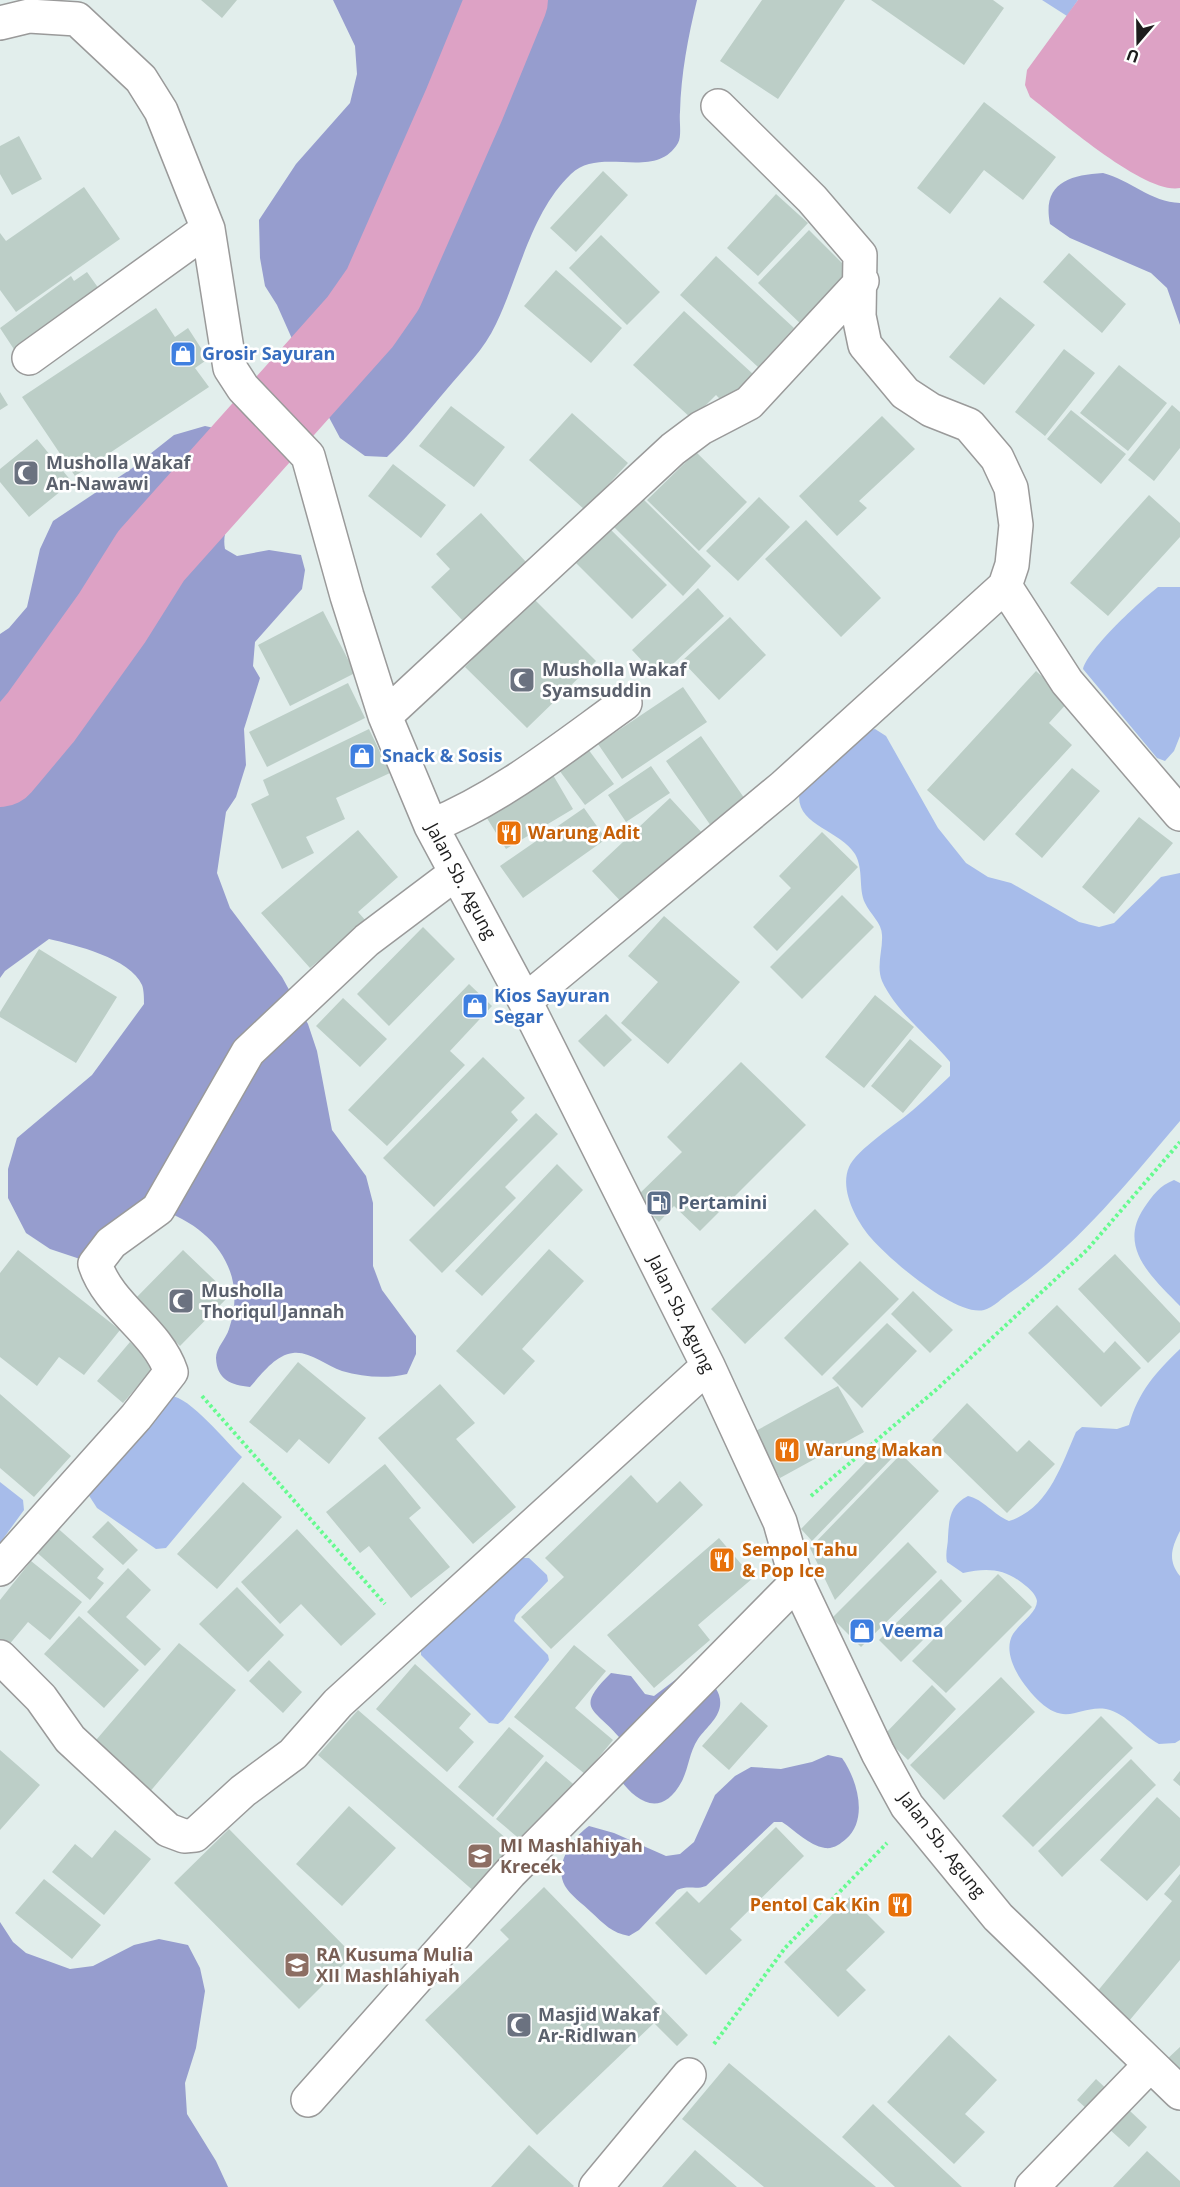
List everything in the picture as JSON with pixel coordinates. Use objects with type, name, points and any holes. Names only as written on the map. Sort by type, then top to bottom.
[{"type":"street","points":[[0,23],[72,9],[141,79],[156,103],[208,229],[29,358]]},
{"type":"street","points":[[525,1001],[783,787],[1005,586],[1012,565],[1016,525],[1011,488],[997,459],[969,425],[931,410],[905,393],[865,345],[859,316],[860,255],[812,200],[718,106]]},
{"type":"street","name":"Jalan Sb. Agung","points":[[208,229],[230,368],[243,388],[308,456],[347,596],[385,716],[431,826],[525,1001],[708,1366],[780,1522],[796,1582],[878,1753],[914,1815],[998,1917],[1180,2093]]},
{"type":"street","points":[[385,716],[673,449],[701,428],[749,404],[861,281]]},
{"type":"street","points":[[1005,586],[1067,682],[1180,814]]},
{"type":"street","points":[[431,826],[470,810],[504,789],[625,704]]},
{"type":"street","points":[[0,1569],[136,1417],[171,1372],[168,1362],[148,1336],[100,1281],[95,1264],[111,1243],[158,1209],[248,1052],[367,940],[456,873]]},
{"type":"street","points":[[0,1657],[41,1698],[70,1738],[168,1830],[184,1836],[195,1835],[243,1791],[293,1754],[339,1702],[708,1366]]},
{"type":"street","points":[[308,2100],[510,1873],[796,1582]]},
{"type":"street","points":[[1032,2187],[1150,2065]]},
{"type":"street","points":[[596,2187],[689,2075]]},
{"type":"path","points":[[780,1522],[937,1389],[1087,1250],[1180,1142]]},
{"type":"path","points":[[171,1372],[204,1397],[413,1636]]},
{"type":"path","points":[[689,2075],[785,1948],[914,1815]]},
{"type":"shaded area","points":[[333,0],[697,0],[683,70],[678,143],[668,154],[656,160],[597,162],[583,166],[571,174],[557,189],[527,245],[496,324],[486,342],[418,424],[387,457],[365,456],[340,438],[317,395],[277,305],[265,286],[260,258],[259,220],[296,164],[350,103],[357,74],[355,46]]},
{"type":"shaded area","points":[[1042,0],[1078,0],[1067,16]]},
{"type":"shaded area","points":[[1078,0],[1180,0],[1180,188],[1165,187],[1146,180],[1125,168],[1081,138],[1030,97],[1025,85],[1027,70]]},
{"type":"shaded area","points":[[1103,173],[1160,199],[1180,203],[1180,325],[1167,288],[1151,273],[1070,238],[1050,224],[1050,199],[1060,184],[1079,176]]},
{"type":"shaded area","points":[[205,426],[241,434],[260,448],[260,463],[255,478],[231,518],[224,538],[225,549],[237,556],[269,550],[301,555],[305,570],[302,589],[255,642],[253,666],[260,678],[244,729],[246,765],[236,797],[226,812],[217,873],[230,908],[282,977],[308,1024],[317,1051],[332,1130],[366,1176],[373,1203],[373,1266],[382,1290],[416,1336],[416,1354],[407,1374],[399,1376],[358,1375],[336,1369],[306,1354],[293,1353],[274,1361],[250,1387],[231,1383],[219,1372],[216,1358],[229,1329],[234,1308],[234,1288],[230,1270],[209,1239],[195,1227],[158,1209],[95,1264],[50,1249],[26,1233],[8,1198],[8,1169],[17,1138],[92,1075],[144,1004],[144,992],[136,976],[114,960],[49,939],[5,971],[0,978],[0,634],[9,628],[27,607],[40,549],[53,521],[131,469],[174,435]]},
{"type":"shaded area","points":[[1158,587],[1180,587],[1180,736],[1174,751],[1165,761],[1157,758],[1083,669],[1104,638]]},
{"type":"shaded area","points":[[875,729],[886,736],[938,828],[966,863],[988,877],[1011,883],[1079,922],[1099,927],[1114,923],[1161,877],[1180,873],[1180,1121],[1080,1234],[1035,1274],[984,1310],[972,1310],[957,1305],[907,1272],[866,1231],[855,1215],[846,1186],[846,1176],[853,1160],[950,1076],[950,1062],[895,1003],[882,981],[880,975],[881,931],[863,897],[858,860],[855,854],[839,838],[810,819],[799,802],[800,790],[861,732]]},
{"type":"shaded area","points":[[1174,1180],[1180,1183],[1180,1306],[1159,1284],[1142,1261],[1136,1249],[1134,1236],[1137,1223],[1147,1203],[1160,1188]]},
{"type":"shaded area","points":[[1180,1349],[1180,1531],[1172,1559],[1180,1576],[1180,1740],[1175,1743],[1159,1744],[1121,1715],[1106,1709],[1066,1714],[1058,1713],[1040,1702],[1021,1680],[1010,1652],[1013,1634],[1036,1605],[1034,1595],[1019,1580],[1004,1573],[981,1570],[963,1573],[947,1562],[946,1553],[950,1518],[957,1504],[968,1496],[1009,1521],[1034,1507],[1051,1485],[1076,1432],[1082,1427],[1117,1429],[1129,1425],[1137,1402],[1149,1383]]},
{"type":"shaded area","points":[[169,1396],[177,1397],[207,1420],[242,1457],[166,1548],[156,1549],[97,1508],[88,1494]]},
{"type":"shaded area","points":[[0,1482],[23,1500],[24,1510],[0,1543]]},
{"type":"shaded area","points":[[520,1558],[529,1558],[547,1575],[548,1581],[516,1615],[514,1621],[548,1655],[549,1660],[503,1720],[498,1724],[489,1723],[421,1655],[421,1649]]},
{"type":"shaded area","points":[[687,1671],[714,1686],[719,1695],[720,1708],[695,1744],[682,1781],[675,1792],[667,1800],[650,1803],[634,1795],[619,1778],[619,1737],[596,1714],[591,1702],[599,1685],[611,1673],[631,1676],[645,1694],[654,1696]]},
{"type":"shaded area","points":[[828,1755],[842,1758],[852,1777],[858,1799],[859,1810],[853,1831],[837,1846],[825,1848],[819,1846],[782,1822],[774,1822],[706,1886],[677,1890],[639,1930],[629,1936],[618,1933],[604,1924],[565,1886],[561,1869],[566,1852],[589,1826],[614,1833],[666,1856],[680,1854],[694,1842],[715,1795],[735,1776],[751,1767],[781,1769],[812,1762]]},
{"type":"shaded area","points":[[0,1922],[13,1942],[26,1953],[70,1969],[93,1966],[134,1945],[159,1939],[188,1945],[200,1968],[205,1991],[196,2048],[185,2083],[187,2114],[216,2161],[228,2187],[0,2187]]},
{"type":"building","points":[[201,0],[237,0],[222,18]]},
{"type":"building","points":[[762,0],[845,0],[778,99],[720,61]]},
{"type":"building","points":[[871,0],[993,0],[1004,8],[964,65]]},
{"type":"building","points":[[984,102],[1056,157],[1023,200],[984,170],[950,214],[917,188]]},
{"type":"building","points":[[19,136],[42,179],[12,195],[0,174],[0,146]]},
{"type":"building","points":[[603,171],[628,195],[576,252],[550,228]]},
{"type":"building","points":[[84,187],[120,239],[16,312],[0,290],[0,233],[6,241]]},
{"type":"building","points":[[776,194],[808,223],[758,276],[727,248]]},
{"type":"building","points":[[809,230],[853,274],[803,326],[758,283]]},
{"type":"building","points":[[601,235],[660,292],[627,325],[569,268]]},
{"type":"building","points":[[1069,253],[1126,304],[1102,333],[1043,282]]},
{"type":"building","points":[[716,256],[794,328],[758,367],[680,295]]},
{"type":"building","points":[[556,270],[622,328],[591,363],[524,306]]},
{"type":"building","points":[[87,272],[104,296],[19,357],[0,328],[71,276],[74,281]]},
{"type":"building","points":[[1000,297],[1035,325],[984,385],[949,357]]},
{"type":"building","points":[[156,308],[175,337],[188,328],[208,359],[195,368],[209,387],[75,476],[22,397]]},
{"type":"building","points":[[684,311],[753,374],[725,404],[716,395],[692,419],[633,365]]},
{"type":"building","points":[[1064,349],[1095,373],[1045,436],[1015,412]]},
{"type":"building","points":[[1119,365],[1167,403],[1128,451],[1080,413]]},
{"type":"building","points":[[0,392],[8,405],[0,410]]},
{"type":"building","points":[[1172,405],[1180,412],[1180,448],[1154,481],[1128,460]]},
{"type":"building","points":[[451,406],[505,447],[474,487],[419,446]]},
{"type":"building","points":[[1071,410],[1126,454],[1101,484],[1047,439]]},
{"type":"building","points":[[572,413],[628,463],[585,510],[529,460]]},
{"type":"building","points":[[882,416],[915,449],[859,501],[867,508],[837,536],[799,496]]},
{"type":"building","points":[[37,439],[72,482],[29,517],[0,482],[0,469]]},
{"type":"building","points":[[696,452],[747,502],[699,551],[647,500]]},
{"type":"building","points":[[393,464],[446,505],[421,538],[368,496]]},
{"type":"building","points":[[1149,495],[1180,523],[1180,537],[1108,616],[1070,583]]},
{"type":"building","points":[[641,497],[711,566],[683,596],[613,526]]},
{"type":"building","points":[[759,497],[790,527],[738,581],[706,551]]},
{"type":"building","points":[[481,513],[526,562],[463,621],[431,587],[450,569],[436,554]]},
{"type":"building","points":[[806,520],[881,598],[841,637],[765,559]]},
{"type":"building","points":[[608,527],[667,585],[632,619],[574,561]]},
{"type":"building","points":[[698,588],[724,616],[658,678],[632,650]]},
{"type":"building","points":[[533,598],[596,661],[527,728],[465,667]]},
{"type":"building","points":[[323,611],[355,673],[290,706],[258,645]]},
{"type":"building","points":[[730,617],[766,655],[719,700],[682,661]]},
{"type":"building","points":[[1036,671],[1069,701],[1049,723],[1072,745],[984,841],[927,790]]},
{"type":"building","points":[[348,683],[365,718],[267,767],[249,732]]},
{"type":"building","points":[[683,687],[707,722],[622,779],[598,744]]},
{"type":"building","points":[[369,729],[390,773],[336,798],[345,819],[306,837],[314,853],[282,869],[251,804],[269,795],[263,780]]},
{"type":"building","points":[[701,736],[747,802],[711,826],[666,761]]},
{"type":"building","points":[[588,749],[614,784],[585,805],[559,770]]},
{"type":"building","points":[[651,766],[670,793],[626,822],[608,795]]},
{"type":"building","points":[[1072,768],[1100,791],[1042,858],[1015,834]]},
{"type":"building","points":[[553,775],[573,809],[506,849],[485,815]]},
{"type":"building","points":[[670,798],[704,835],[627,908],[592,871]]},
{"type":"building","points":[[584,808],[606,839],[523,898],[500,866]]},
{"type":"building","points":[[1139,817],[1173,843],[1114,914],[1082,887]]},
{"type":"building","points":[[358,830],[398,877],[358,912],[366,921],[310,968],[261,913]]},
{"type":"building","points":[[822,832],[858,867],[777,951],[753,927],[791,888],[779,876]]},
{"type":"building","points":[[842,895],[874,927],[802,999],[770,967]]},
{"type":"building","points":[[664,916],[740,982],[668,1064],[621,1023],[658,982],[628,956]]},
{"type":"building","points":[[423,927],[455,959],[389,1026],[357,994]]},
{"type":"building","points":[[39,949],[117,997],[76,1063],[0,1017],[0,1012]]},
{"type":"building","points":[[469,984],[492,1006],[450,1051],[465,1065],[387,1146],[348,1110]]},
{"type":"building","points":[[875,995],[914,1027],[864,1088],[825,1057]]},
{"type":"building","points":[[343,998],[387,1039],[360,1067],[316,1026]]},
{"type":"building","points":[[606,1014],[632,1040],[604,1067],[578,1041]]},
{"type":"building","points":[[910,1039],[942,1066],[903,1113],[871,1086]]},
{"type":"building","points":[[483,1057],[525,1098],[511,1112],[518,1120],[434,1207],[383,1158]]},
{"type":"building","points":[[741,1062],[806,1125],[700,1231],[674,1206],[659,1222],[635,1198],[682,1152],[667,1137]]},
{"type":"building","points":[[536,1113],[558,1134],[505,1187],[516,1198],[442,1273],[409,1240]]},
{"type":"building","points":[[557,1164],[583,1190],[482,1296],[455,1271]]},
{"type":"building","points":[[815,1209],[849,1244],[745,1344],[711,1309]]},
{"type":"building","points":[[549,1249],[584,1281],[522,1349],[535,1361],[504,1395],[456,1351]]},
{"type":"building","points":[[18,1250],[120,1330],[84,1375],[59,1357],[37,1386],[0,1357],[0,1273]]},
{"type":"building","points":[[183,1250],[230,1295],[180,1346],[133,1301]]},
{"type":"building","points":[[1115,1254],[1180,1323],[1180,1332],[1148,1363],[1078,1289]]},
{"type":"building","points":[[860,1261],[899,1299],[822,1376],[784,1338]]},
{"type":"building","points":[[913,1291],[953,1330],[930,1353],[891,1314]]},
{"type":"building","points":[[1057,1305],[1104,1353],[1115,1341],[1141,1368],[1101,1407],[1028,1333]]},
{"type":"building","points":[[887,1323],[917,1351],[862,1408],[832,1378]]},
{"type":"building","points":[[130,1342],[156,1365],[123,1403],[97,1381]]},
{"type":"building","points":[[298,1362],[366,1418],[329,1464],[299,1439],[287,1453],[249,1422]]},
{"type":"building","points":[[440,1384],[475,1423],[456,1439],[516,1507],[473,1544],[378,1438]]},
{"type":"building","points":[[838,1386],[864,1432],[780,1478],[754,1432]]},
{"type":"building","points":[[0,1394],[71,1456],[34,1497],[0,1468]]},
{"type":"building","points":[[967,1403],[1017,1452],[1029,1440],[1055,1464],[1007,1513],[932,1440]]},
{"type":"building","points":[[881,1446],[894,1456],[812,1541],[801,1529]]},
{"type":"building","points":[[901,1454],[939,1491],[835,1600],[810,1548]]},
{"type":"building","points":[[385,1464],[421,1508],[409,1518],[450,1567],[411,1598],[369,1546],[360,1553],[326,1512]]},
{"type":"building","points":[[631,1475],[657,1503],[680,1481],[703,1505],[551,1649],[521,1617],[564,1577],[545,1558]]},
{"type":"building","points":[[243,1482],[282,1517],[217,1589],[177,1554]]},
{"type":"building","points":[[108,1521],[138,1550],[123,1565],[92,1537]]},
{"type":"building","points":[[54,1525],[104,1569],[97,1578],[104,1583],[90,1600],[33,1549]]},
{"type":"building","points":[[297,1529],[376,1614],[341,1646],[301,1604],[280,1624],[241,1582]]},
{"type":"building","points":[[719,1538],[753,1578],[698,1625],[710,1640],[654,1688],[607,1635]]},
{"type":"building","points":[[908,1542],[937,1572],[861,1647],[832,1618]]},
{"type":"building","points":[[31,1561],[82,1602],[50,1640],[28,1622],[8,1646],[0,1640],[0,1600]]},
{"type":"building","points":[[128,1568],[151,1590],[126,1617],[161,1649],[145,1666],[87,1612]]},
{"type":"building","points":[[998,1574],[1032,1607],[946,1693],[912,1661]]},
{"type":"building","points":[[941,1579],[962,1601],[901,1662],[879,1640]]},
{"type":"building","points":[[237,1587],[284,1635],[248,1672],[199,1624]]},
{"type":"building","points":[[79,1616],[139,1670],[104,1708],[44,1654]]},
{"type":"building","points":[[179,1643],[236,1690],[148,1794],[91,1746]]},
{"type":"building","points":[[574,1645],[606,1671],[575,1708],[613,1740],[585,1774],[514,1717]]},
{"type":"building","points":[[269,1660],[302,1692],[283,1713],[249,1681]]},
{"type":"building","points":[[415,1664],[471,1714],[459,1728],[474,1742],[447,1772],[376,1709]]},
{"type":"building","points":[[1001,1677],[1035,1712],[944,1800],[910,1765]]},
{"type":"building","points":[[932,1685],[956,1709],[908,1760],[883,1736]]},
{"type":"building","points":[[741,1702],[768,1726],[729,1770],[702,1746]]},
{"type":"building","points":[[358,1710],[516,1847],[476,1893],[318,1755]]},
{"type":"building","points":[[1101,1716],[1133,1748],[1033,1847],[1002,1816]]},
{"type":"building","points":[[509,1727],[544,1756],[493,1817],[458,1787]]},
{"type":"building","points":[[0,1750],[40,1785],[0,1830]]},
{"type":"building","points":[[1131,1759],[1156,1785],[1062,1877],[1038,1851]]},
{"type":"building","points":[[546,1761],[578,1788],[528,1846],[496,1819]]},
{"type":"building","points":[[1180,1771],[1180,1786],[1173,1780]]},
{"type":"building","points":[[1157,1797],[1180,1818],[1180,1865],[1147,1901],[1100,1860]]},
{"type":"building","points":[[349,1806],[396,1848],[342,1906],[296,1864]]},
{"type":"building","points":[[776,1827],[804,1856],[730,1929],[742,1940],[706,1975],[655,1923],[687,1891],[699,1903]]},
{"type":"building","points":[[229,1829],[353,1955],[299,2009],[174,1883]]},
{"type":"building","points":[[115,1830],[151,1859],[104,1915],[52,1872],[75,1844],[92,1858]]},
{"type":"building","points":[[1180,1874],[1180,1960],[1129,2021],[1096,1993],[1172,1901],[1164,1894]]},
{"type":"building","points":[[44,1879],[101,1925],[72,1959],[15,1913]]},
{"type":"building","points":[[544,1887],[688,2035],[677,2046],[654,2023],[537,2135],[425,2020],[509,1939],[500,1930]]},
{"type":"building","points":[[850,1897],[885,1932],[846,1970],[866,1990],[838,2017],[784,1962]]},
{"type":"building","points":[[949,2035],[997,2080],[965,2114],[985,2132],[954,2164],[887,2102]]},
{"type":"building","points":[[1180,2047],[1180,2076],[1165,2061]]},
{"type":"building","points":[[729,2063],[876,2187],[764,2187],[682,2119]]},
{"type":"building","points":[[1096,2079],[1147,2127],[1129,2147],[1077,2100]]},
{"type":"building","points":[[873,2104],[962,2187],[895,2187],[842,2137]]},
{"type":"building","points":[[529,2145],[574,2186],[491,2187]]},
{"type":"building","points":[[695,2150],[737,2187],[662,2187]]},
{"type":"building","points":[[1147,2151],[1180,2181],[1180,2187],[1113,2187]]},
{"type":"waterway","points":[[0,766],[41,717],[112,618],[151,556],[360,322],[383,289],[464,105],[507,0]]},
{"type":"place","name":"Grosir Sayuran","points":[[183,354]]},
{"type":"place","name":"Musholla Wakaf An-Nawawi","points":[[26,473]]},
{"type":"place","name":"Musholla Wakaf Syamsuddin","points":[[522,680]]},
{"type":"place","name":"Snack & Sosis","points":[[362,756]]},
{"type":"place","name":"Warung Adit","points":[[509,833]]},
{"type":"place","name":"Kios Sayuran Segar","points":[[475,1006]]},
{"type":"place","name":"Pertamini","points":[[659,1203]]},
{"type":"place","name":"Musholla Thoriqul Jannah","points":[[181,1301]]},
{"type":"place","name":"Warung Makan","points":[[787,1450]]},
{"type":"place","name":"Sempol Tahu & Pop Ice","points":[[722,1560]]},
{"type":"place","name":"Veema","points":[[862,1631]]},
{"type":"place","name":"MI Mashlahiyah Krecek","points":[[480,1856]]},
{"type":"place","name":"Pentol Cak Kin","points":[[900,1905]]},
{"type":"place","name":"RA Kusuma Mulia XII Mashlahiyah","points":[[297,1965]]},
{"type":"place","name":"Masjid Wakaf Ar-Ridlwan","points":[[519,2025]]}]
